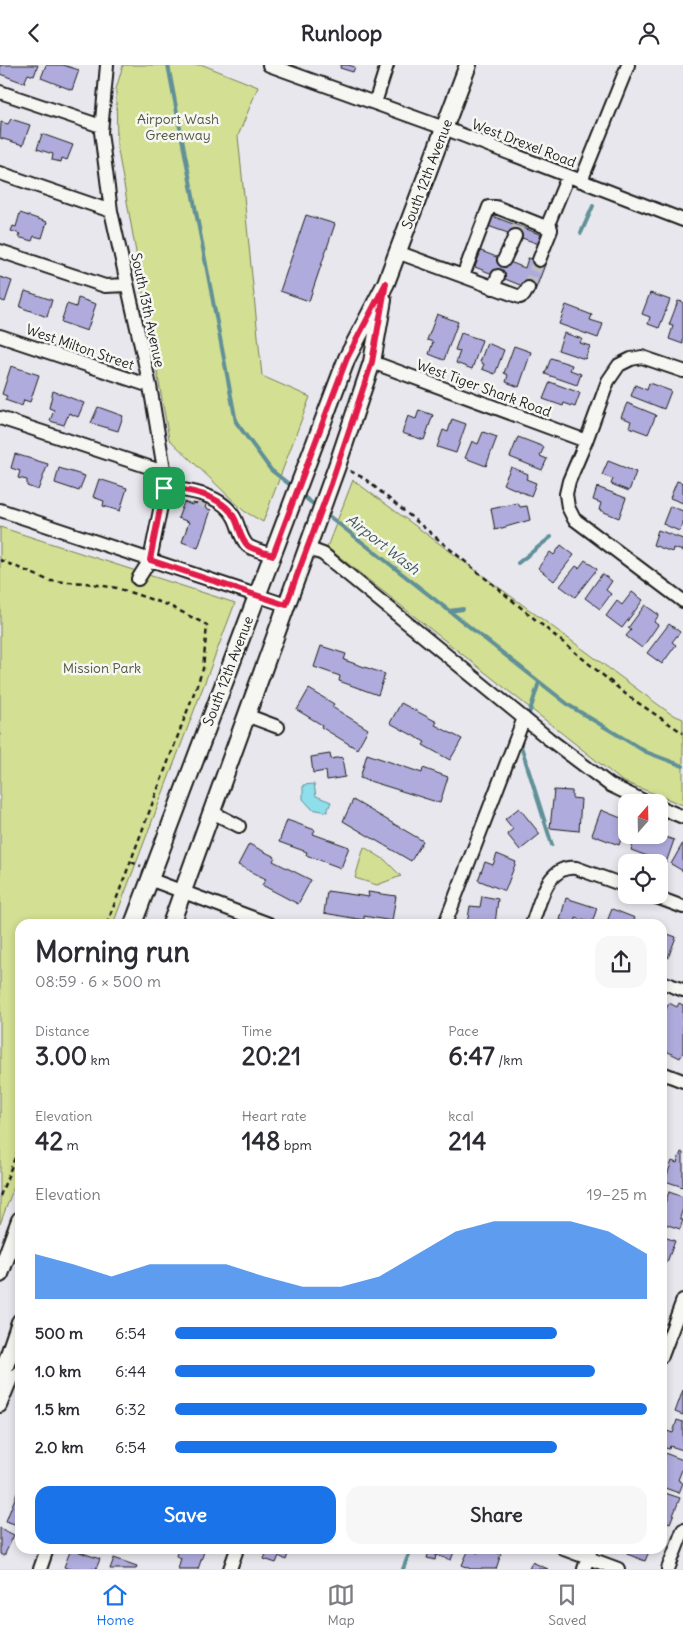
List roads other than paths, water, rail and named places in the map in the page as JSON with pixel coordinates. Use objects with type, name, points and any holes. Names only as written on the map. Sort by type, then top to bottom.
[{"type":"main road","name":"South 12th Avenue","points":[[135,919],[347,358],[386,283],[468,65]]},
{"type":"main road","name":"South 12th Avenue","points":[[173,919],[331,484],[372,362],[386,283]]},
{"type":"main road","points":[[0,1275],[15,1234]]},
{"type":"main road","points":[[0,1381],[15,1335]]},
{"type":"street","name":"South 13th Avenue","points":[[107,65],[101,126],[111,211],[150,386],[166,481],[150,560]]},
{"type":"street","name":"West Drexel Road","points":[[269,65],[285,68],[683,221]]},
{"type":"street","points":[[375,103],[388,65]]},
{"type":"street","points":[[581,181],[628,65]]},
{"type":"street","points":[[0,91],[101,126]]},
{"type":"street","points":[[0,173],[111,211]]},
{"type":"street","points":[[539,260],[550,229],[549,222],[568,176]]},
{"type":"street","points":[[463,276],[489,207],[496,207],[518,226],[550,229]]},
{"type":"street","points":[[504,260],[518,226]]},
{"type":"street","points":[[0,251],[106,286],[127,285]]},
{"type":"street","points":[[397,252],[463,276],[496,282],[520,297],[528,289]]},
{"type":"street","name":"West Milton Street","points":[[0,336],[150,386]]},
{"type":"street","points":[[683,371],[651,359],[629,355],[619,365],[608,381],[569,481],[566,494],[568,507],[574,519],[683,601]]},
{"type":"street","name":"West Tiger Shark Road","points":[[372,362],[586,441]]},
{"type":"street","points":[[0,417],[164,472]]},
{"type":"street","points":[[164,488],[187,489],[220,503],[234,515],[244,541],[248,546],[273,555]]},
{"type":"street","points":[[187,489],[192,498],[229,511]]},
{"type":"street","points":[[0,509],[286,605]]},
{"type":"street","points":[[310,541],[423,637],[549,739],[610,785],[629,794]]},
{"type":"street","points":[[138,579],[150,560]]},
{"type":"street","points":[[246,715],[278,727]]},
{"type":"street","points":[[447,919],[524,718]]},
{"type":"street","points":[[668,811],[683,817]]},
{"type":"street","points":[[212,812],[239,826]]},
{"type":"street","points":[[534,919],[549,882],[556,874],[560,864],[582,869],[618,883]]},
{"type":"street","points":[[149,879],[257,919]]},
{"type":"street","points":[[668,901],[683,907]]},
{"type":"street","points":[[667,984],[683,990]]},
{"type":"street","points":[[667,1075],[683,1081]]},
{"type":"street","points":[[667,1343],[683,1300]]},
{"type":"street","points":[[12,1343],[15,1350]]},
{"type":"street","points":[[0,1406],[11,1379],[15,1376]]},
{"type":"street","points":[[668,1569],[683,1530]]},
{"type":"street","points":[[40,1569],[45,1554]]},
{"type":"street","points":[[230,1569],[235,1554]]},
{"type":"street","points":[[588,1558],[618,1569]]},
{"type":"water","points":[[314,784],[316,796],[331,802],[327,812],[312,809],[303,799],[303,785]]},
{"type":"waterway","name":"Airport Wash","points":[[168,65],[236,422],[271,470],[294,488]]},
{"type":"waterway","points":[[581,233],[593,206]]},
{"type":"waterway","name":"Airport Wash","points":[[299,493],[317,507]]},
{"type":"waterway","name":"Airport Wash","points":[[325,513],[570,706],[646,752],[683,766]]},
{"type":"waterway","points":[[518,563],[551,537]]},
{"type":"waterway","points":[[449,611],[463,609]]},
{"type":"waterway","points":[[528,717],[539,682]]},
{"type":"waterway","points":[[520,740],[552,845]]},
{"type":"waterway","points":[[403,1569],[409,1554]]},
{"type":"tunnel","points":[[515,236],[518,226]]},
{"type":"tunnel","points":[[528,288],[539,260]]},
{"type":"tunnel","points":[[199,500],[206,503]]},
{"type":"park label","name":"Airport Wash Greenway","points":[[178,127]]},
{"type":"park label","name":"Mission Park","points":[[102,668]]}]
